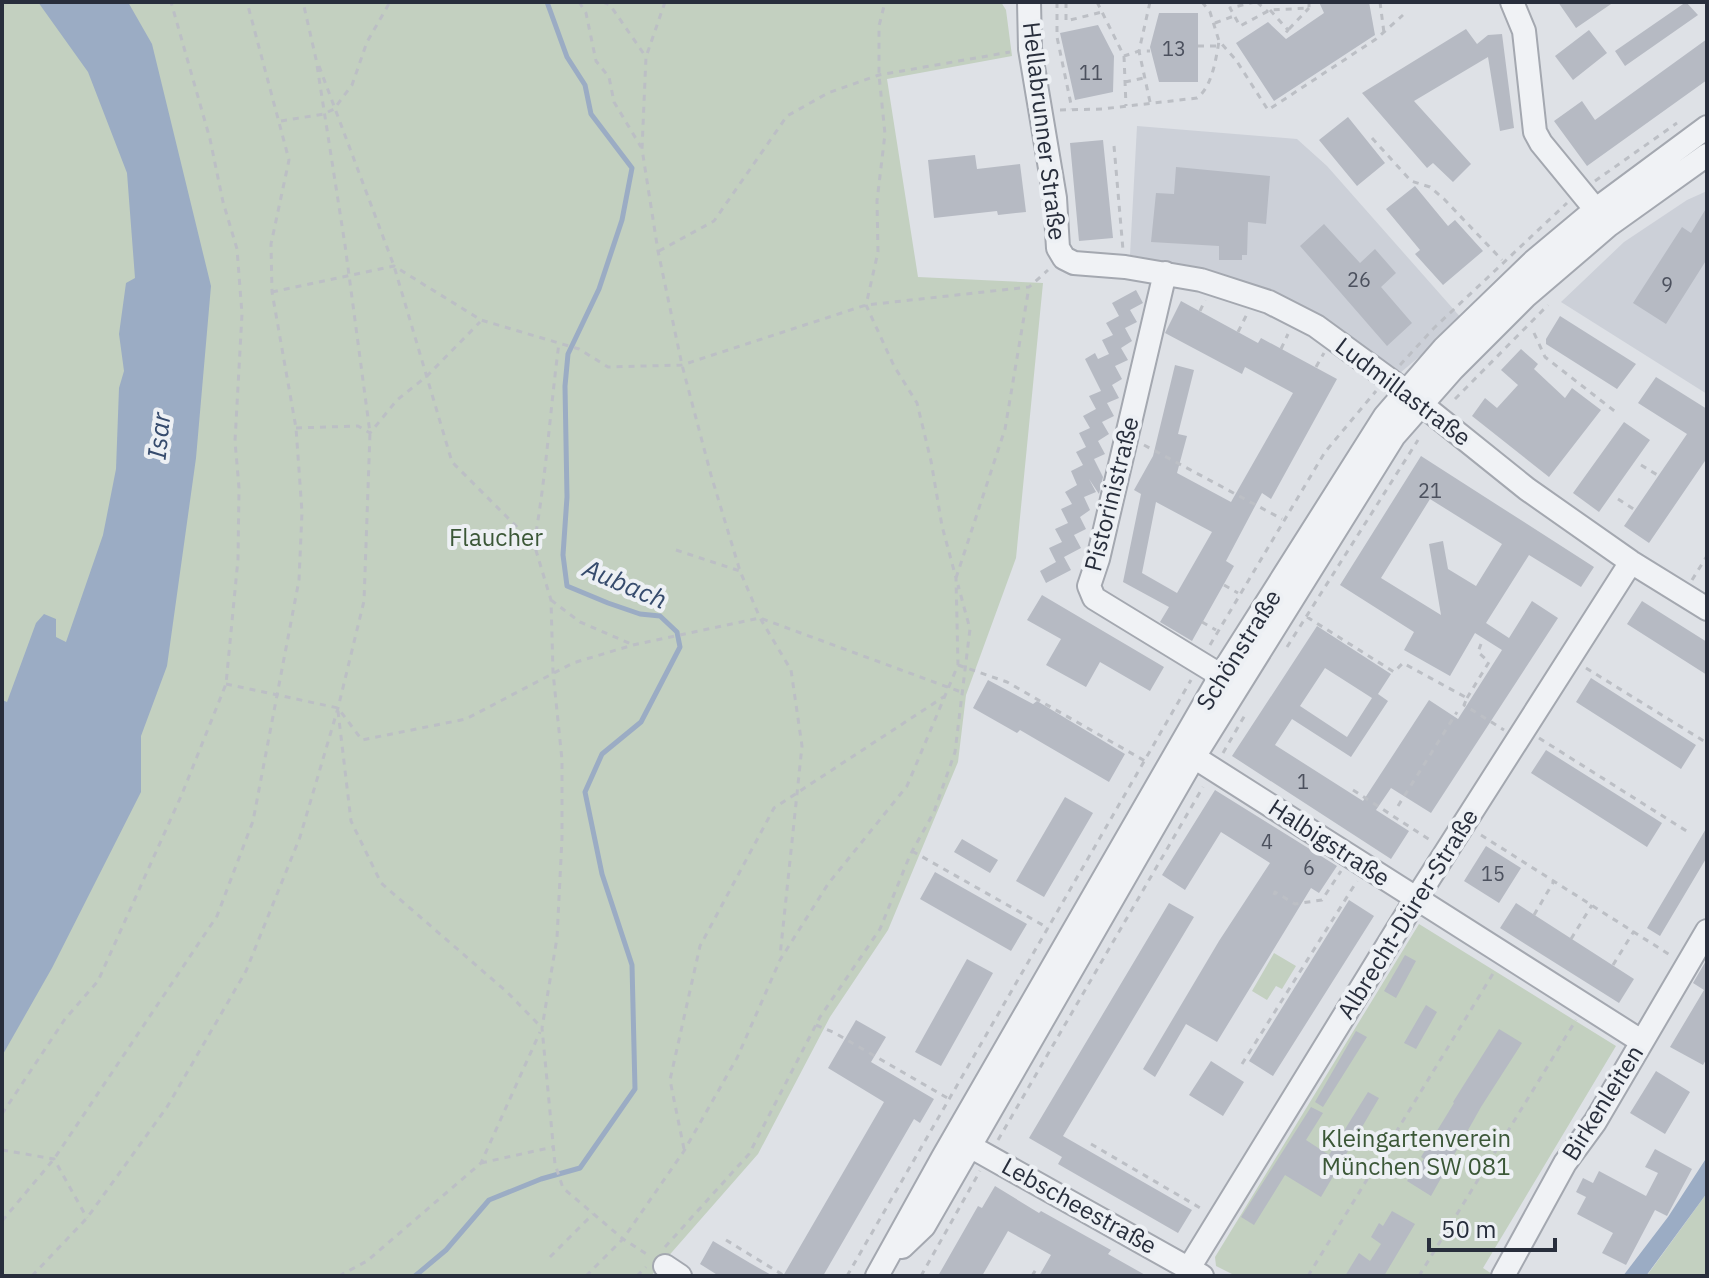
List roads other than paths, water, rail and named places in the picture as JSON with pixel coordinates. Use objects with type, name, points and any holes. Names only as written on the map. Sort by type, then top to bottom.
[{"type":"street","name":"Hellabrunner Straße","points":[[1029,2],[1030,49],[1055,198],[1058,248],[1064,258]]},
{"type":"street","points":[[1515,10],[1524,31],[1535,132],[1602,217]]},
{"type":"street","name":"Schönstraße","points":[[881,1271],[924,1226],[1196,758],[1230,680],[1394,436],[1421,404],[1602,217],[1707,127]]},
{"type":"street","name":"Schönstraße","points":[[1602,217],[1707,155]]},
{"type":"street","name":"Ludmillastraße","points":[[1064,258],[1074,263],[1125,267],[1201,280],[1269,302],[1316,326],[1421,404],[1527,489],[1631,562],[1707,609]]},
{"type":"street","name":"Pistorinistraße","points":[[1165,273],[1089,586],[1094,598],[1230,680]]},
{"type":"street","name":"Albrecht-Dürer-Straße","points":[[1196,1272],[1416,899],[1631,562]]},
{"type":"street","name":"Halbigstraße","points":[[1196,758],[1641,1041]]},
{"type":"street","name":"Birkenleiten","points":[[1503,1276],[1565,1163],[1595,1122],[1707,931]]},
{"type":"street","name":"Lebscheestraße","points":[[971,1146],[1196,1272]]},
{"type":"water","name":"Isar","points":[[38,2],[128,2],[152,44],[211,286],[196,458],[167,666],[141,736],[141,792],[52,968],[2,1056],[2,700],[7,702],[36,623],[44,614],[56,619],[56,637],[66,642],[103,535],[116,469],[119,388],[124,371],[119,334],[126,283],[135,278],[127,173],[88,72]]},
{"type":"water","points":[[1707,1157],[1707,1193],[1646,1276],[1623,1276],[1668,1217]]},
{"type":"waterway","name":"Aubach","points":[[415,1276],[446,1250],[489,1200],[541,1179],[580,1168],[635,1089],[632,965],[602,874],[585,792],[602,754],[641,722],[680,647],[677,632],[660,616],[640,614],[567,586],[563,555],[567,497],[565,386],[568,354],[599,289],[622,220],[632,168],[591,114],[585,85],[567,57],[547,2]]},
{"type":"park label","name":"Flaucher","points":[[496,538]]},
{"type":"park label","name":"Kleingartenverein München SW 081","points":[[1416,1153]]}]
